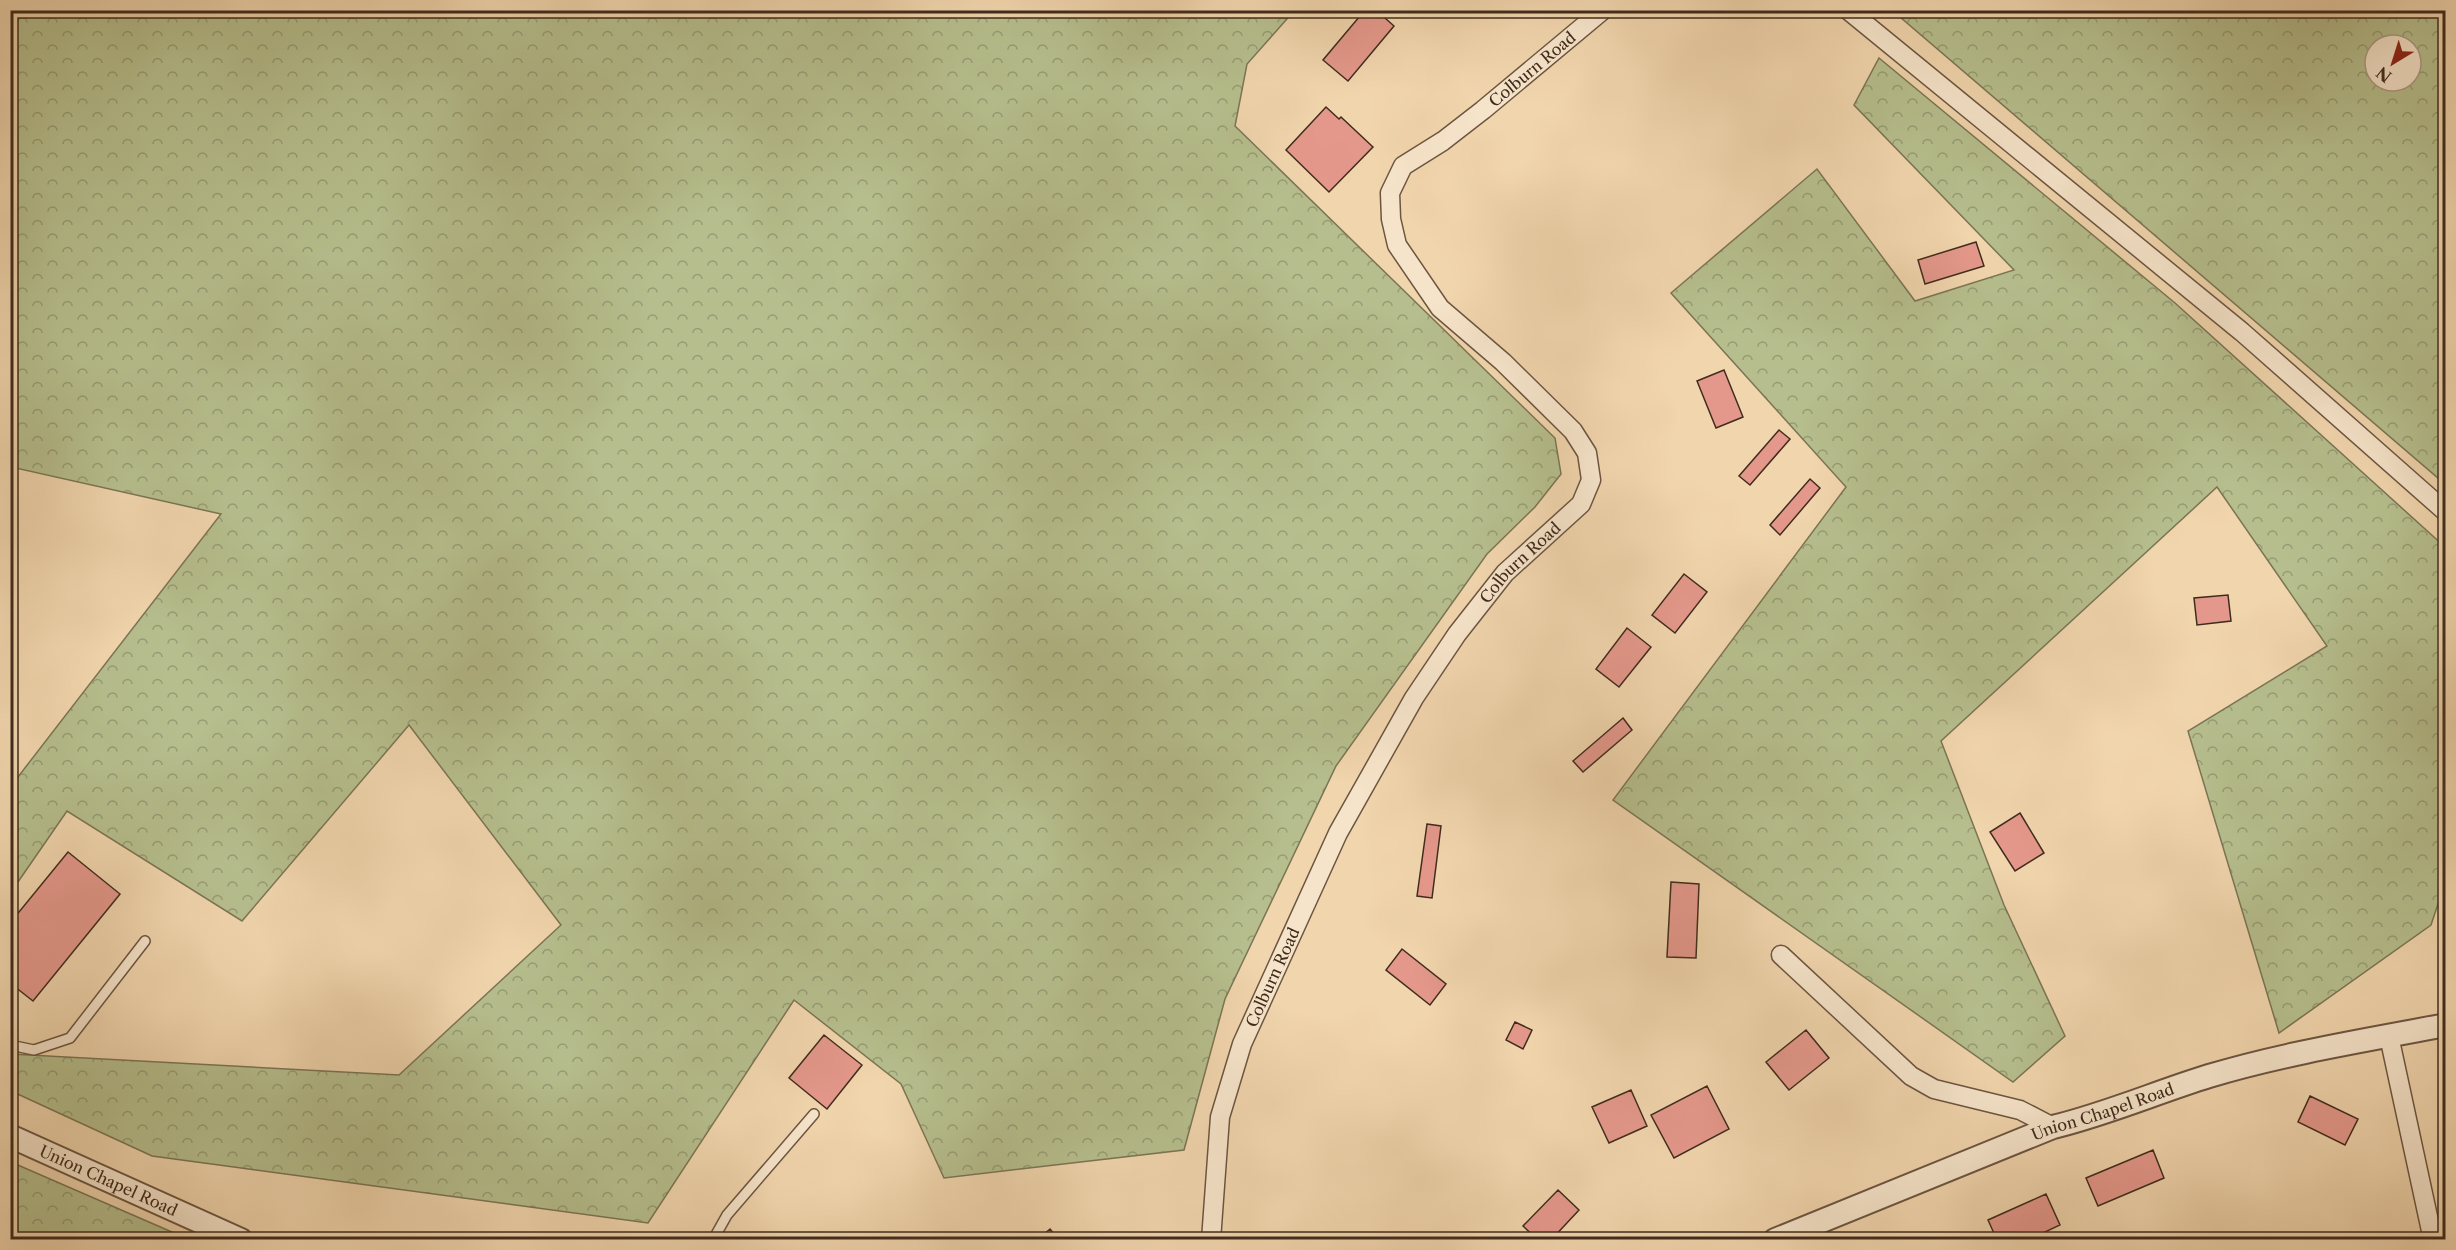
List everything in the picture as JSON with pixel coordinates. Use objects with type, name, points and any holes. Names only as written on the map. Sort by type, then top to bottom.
[{"type":"street","name":"Colburn Road","points":[[1211,1239],[1220,1117],[1242,1044],[1338,833],[1385,746],[1457,634],[1505,573],[1581,504],[1591,480],[1587,453],[1573,431],[1503,362],[1440,308],[1397,245],[1391,219],[1390,193],[1403,166],[1443,141],[1483,110],[1603,10]]},
{"type":"street","points":[[1848,10],[2242,332],[2445,512]]},
{"type":"street","points":[[1781,955],[1911,1076],[1934,1089],[2020,1110],[2053,1127]]},
{"type":"street","name":"Union Chapel Road","points":[[1775,1239],[2053,1127],[2090,1118],[2210,1076],[2445,1025]]},
{"type":"street","points":[[2389,1036],[2433,1239]]},
{"type":"street","name":"Union Chapel Road","points":[[10,1136],[241,1239]]},
{"type":"lane","points":[[10,1045],[34,1050],[70,1038],[145,941]]},
{"type":"lane","points":[[713,1239],[727,1215],[814,1114]]},
{"type":"green space","points":[[11,10],[1294,11],[1247,64],[1235,126],[1555,438],[1561,474],[1535,507],[1487,554],[1336,766],[1225,999],[1184,1150],[944,1178],[901,1084],[794,1000],[648,1223],[152,1156],[11,1091],[11,1054],[399,1075],[561,925],[409,725],[242,921],[67,811],[11,892],[11,786],[221,514],[11,467]]},
{"type":"green space","points":[[1893,11],[2445,11],[2445,484]]},
{"type":"green space","points":[[1879,58],[2175,303],[2445,547],[2446,880],[2431,925],[2279,1033],[2188,731],[2327,646],[2217,487],[1941,741],[2004,905],[2065,1036],[2013,1082],[1613,800],[1846,487],[1671,293],[1817,169],[1915,301],[2014,270],[1854,105]]},
{"type":"green space","points":[[11,1162],[188,1239],[11,1239]]},
{"type":"building","points":[[1365,10],[1376,10],[1394,26],[1348,81],[1323,60]]},
{"type":"building","points":[[1326,107],[1339,119],[1341,117],[1373,147],[1329,192],[1286,150]]},
{"type":"building","points":[[1976,242],[1984,266],[1925,284],[1918,260]]},
{"type":"building","points":[[1724,370],[1743,417],[1716,428],[1697,381]]},
{"type":"building","points":[[1779,430],[1790,439],[1750,485],[1739,476]]},
{"type":"building","points":[[1810,479],[1820,488],[1780,535],[1770,525]]},
{"type":"building","points":[[1684,574],[1707,592],[1675,633],[1652,615]]},
{"type":"building","points":[[2228,595],[2231,621],[2197,625],[2194,598]]},
{"type":"building","points":[[1627,628],[1651,647],[1619,687],[1596,669]]},
{"type":"building","points":[[1623,718],[1632,730],[1583,772],[1573,761]]},
{"type":"building","points":[[2020,813],[2044,853],[2015,871],[1990,832]]},
{"type":"building","points":[[1427,824],[1441,826],[1432,898],[1417,896]]},
{"type":"building","points":[[68,852],[120,894],[33,1001],[10,983],[10,923]]},
{"type":"building","points":[[1671,882],[1699,884],[1696,958],[1667,957]]},
{"type":"building","points":[[1402,949],[1446,984],[1430,1005],[1386,970]]},
{"type":"building","points":[[1515,1022],[1532,1030],[1523,1049],[1506,1040]]},
{"type":"building","points":[[1806,1030],[1829,1058],[1789,1090],[1766,1062]]},
{"type":"building","points":[[824,1035],[862,1065],[827,1109],[789,1078]]},
{"type":"building","points":[[1707,1086],[1729,1129],[1674,1158],[1651,1115]]},
{"type":"building","points":[[1631,1090],[1647,1126],[1609,1143],[1592,1107]]},
{"type":"building","points":[[2310,1096],[2358,1119],[2345,1145],[2298,1122]]},
{"type":"building","points":[[2153,1150],[2164,1178],[2098,1206],[2086,1178]]},
{"type":"building","points":[[1558,1190],[1579,1210],[1551,1240],[1538,1240],[1523,1226]]},
{"type":"building","points":[[2046,1194],[2060,1225],[2028,1240],[1997,1240],[1988,1220]]},
{"type":"building","points":[[1050,1229],[1059,1240],[1037,1240]]}]
